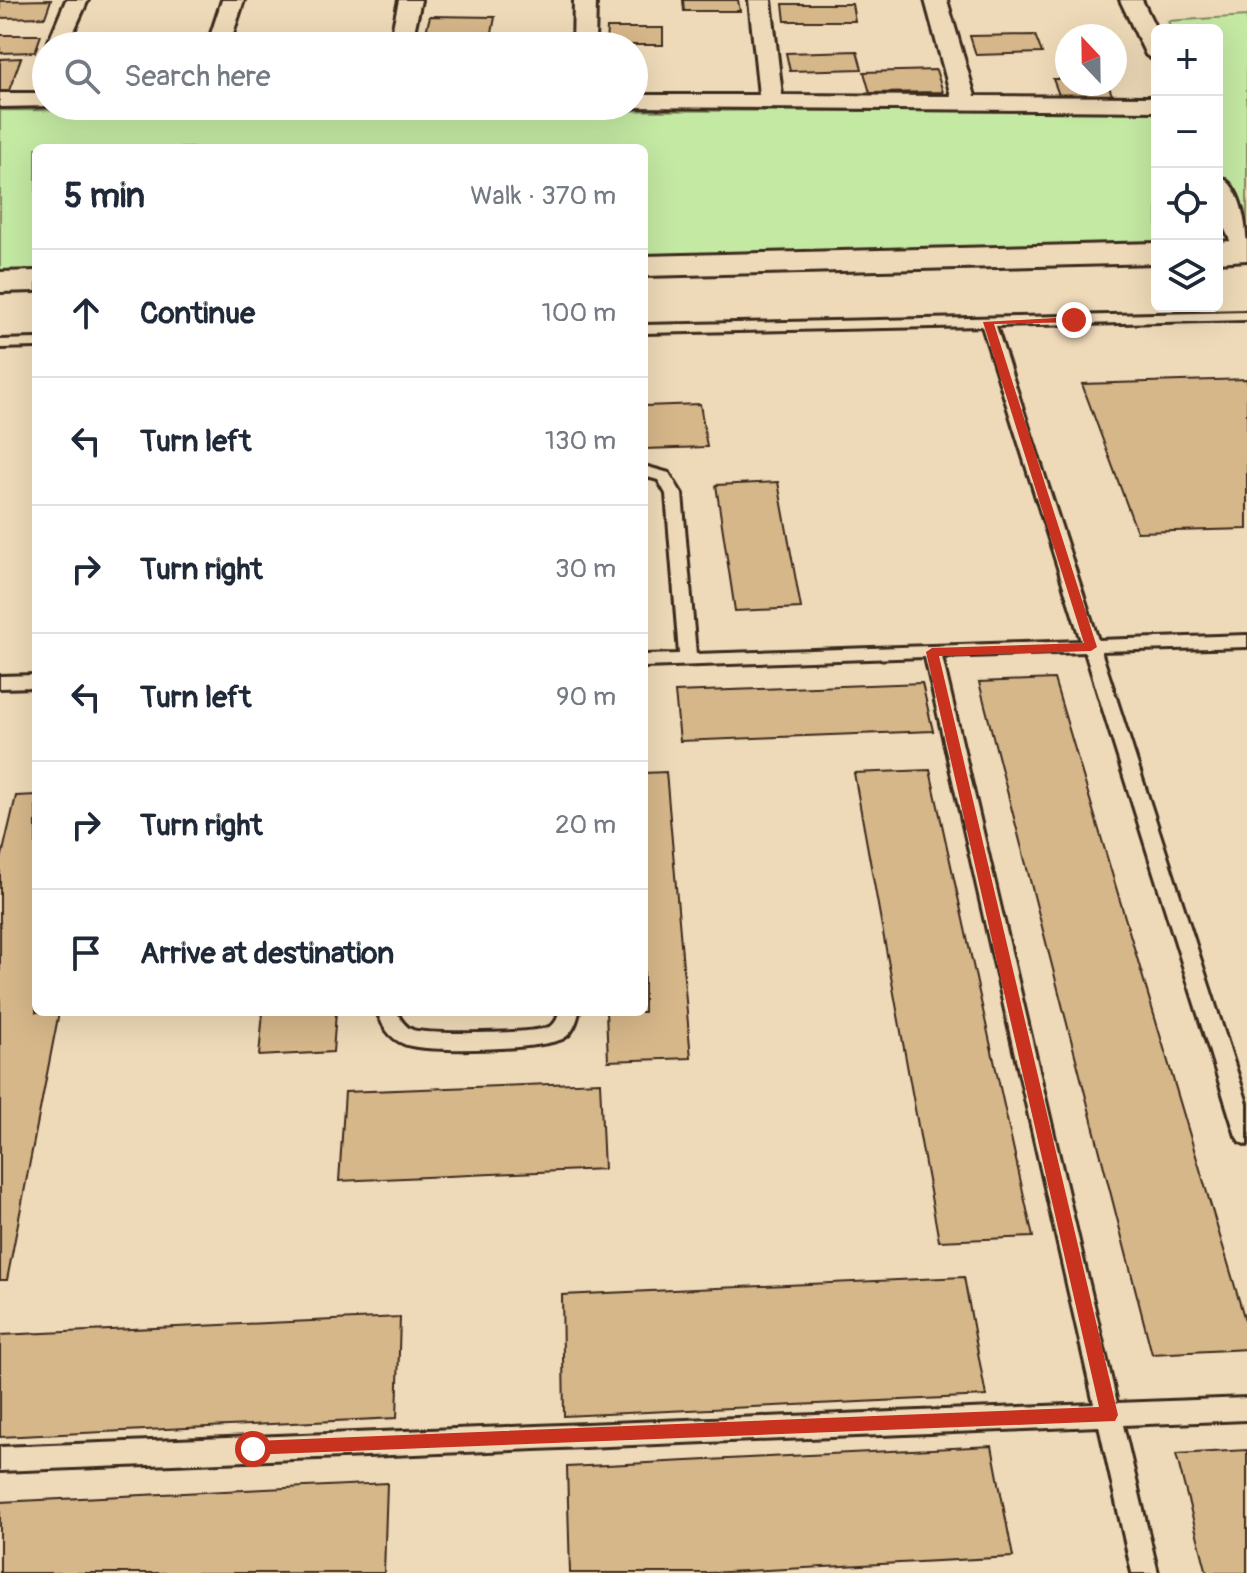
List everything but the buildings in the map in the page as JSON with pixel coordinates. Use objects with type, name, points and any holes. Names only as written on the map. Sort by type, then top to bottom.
[{"type":"street","points":[[62,32],[77,0]]},
{"type":"street","points":[[223,32],[233,0]]},
{"type":"street","points":[[403,32],[410,0]]},
{"type":"street","points":[[584,32],[585,0]]},
{"type":"street","points":[[760,0],[771,102]]},
{"type":"street","points":[[936,0],[965,103]]},
{"type":"street","points":[[1131,0],[1151,42]]},
{"type":"street","points":[[0,100],[32,94]]},
{"type":"street","points":[[648,102],[1151,104]]},
{"type":"street","points":[[1223,197],[1247,250],[1223,252]]},
{"type":"street","points":[[648,266],[1151,253]]},
{"type":"street","points":[[0,282],[32,281]]},
{"type":"lane","points":[[648,329],[1247,316]]},
{"type":"lane","points":[[988,322],[1247,1136]]},
{"type":"lane","points":[[0,344],[32,343]]},
{"type":"lane","points":[[648,472],[660,473],[670,481],[674,494],[688,660]]},
{"type":"lane","points":[[648,661],[1247,641]]},
{"type":"lane","points":[[932,652],[1145,1573]]},
{"type":"lane","points":[[2,688],[32,682]]},
{"type":"lane","points":[[389,1016],[394,1027],[409,1038],[529,1039],[556,1034],[568,1016]]},
{"type":"lane","points":[[0,1459],[1247,1409]]},
{"type":"green space","points":[[1247,16],[1247,245],[1223,246],[1223,24],[1169,24],[1168,21]]},
{"type":"green space","points":[[0,110],[32,110],[32,120],[648,120],[648,111],[1151,111],[1151,247],[648,258],[648,144],[32,144],[32,271],[0,271]]},
{"type":"route","points":[[253,1449],[1109,1415],[932,652],[1091,647],[988,322],[1074,320]]}]
